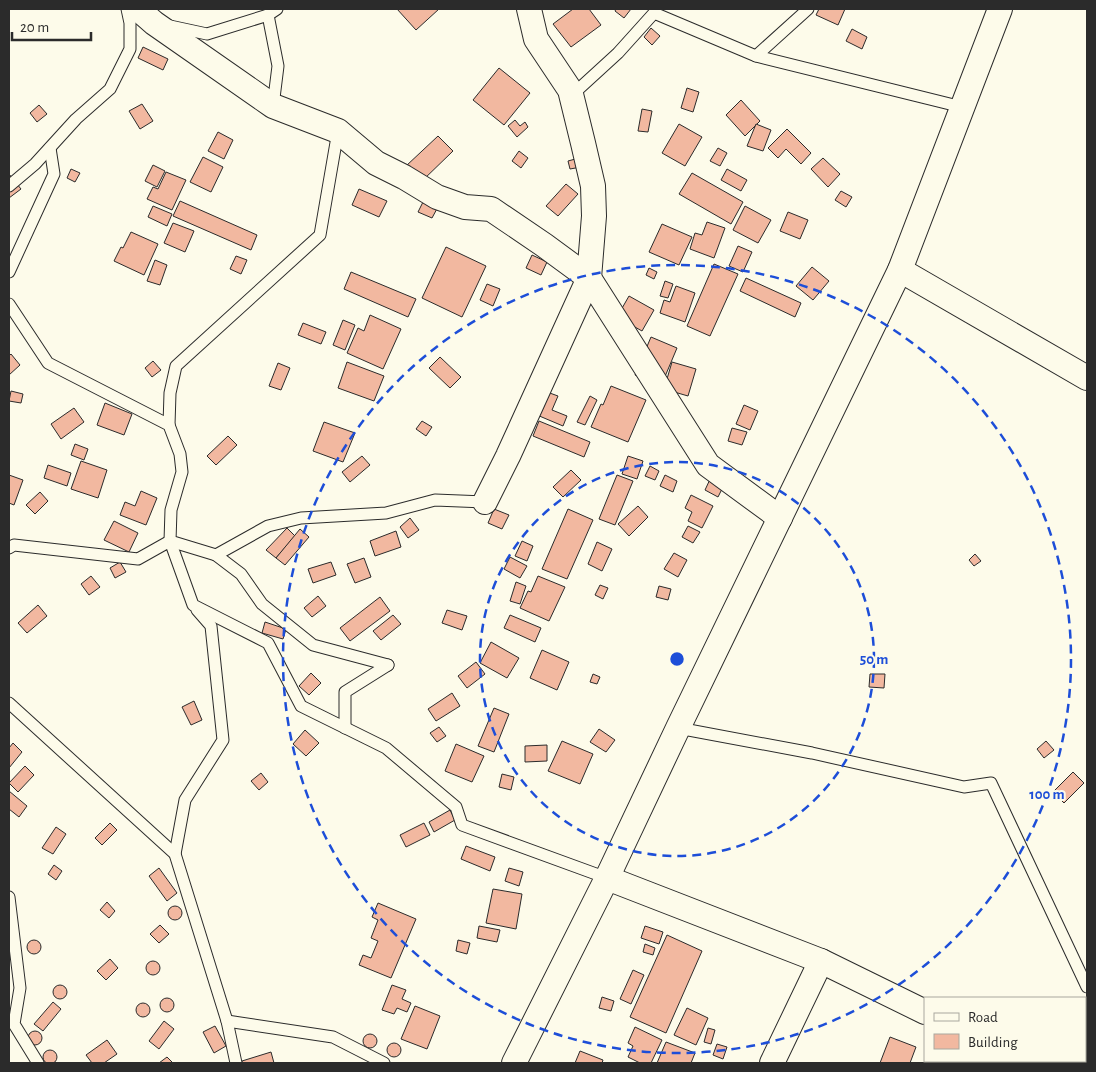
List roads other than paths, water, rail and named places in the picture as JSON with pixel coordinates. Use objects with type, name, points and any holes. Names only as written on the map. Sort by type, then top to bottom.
[{"type":"street","points":[[485,502],[589,278],[594,216],[593,186],[570,90],[536,39],[528,9]]},
{"type":"street","points":[[514,1063],[607,878],[900,270],[1000,9]]},
{"type":"street","points":[[146,16],[273,106],[338,131],[376,163],[437,197],[465,207],[492,209],[589,278],[708,465],[780,518]]},
{"type":"street","points":[[900,270],[1087,378]]},
{"type":"street","points":[[607,878],[821,961],[924,1012]]},
{"type":"street","points":[[772,1063],[821,961]]},
{"type":"lane","points":[[9,186],[35,164],[76,119],[110,89],[130,49],[130,23],[127,9]]},
{"type":"lane","points":[[756,56],[808,9]]},
{"type":"lane","points":[[146,16],[207,34],[272,12],[278,66],[273,106]]},
{"type":"lane","points":[[571,96],[618,53],[654,13],[756,56],[962,107]]},
{"type":"lane","points":[[236,1063],[227,1021],[174,854],[184,800],[223,740],[211,626],[193,605],[170,541],[171,510],[182,472],[180,454],[169,425],[170,394],[176,366],[320,235],[338,131]]},
{"type":"lane","points":[[9,272],[54,174],[50,148]]},
{"type":"lane","points":[[9,304],[48,363],[169,425]]},
{"type":"lane","points":[[216,555],[268,526],[301,518],[386,513],[435,500],[485,502]]},
{"type":"lane","points":[[9,548],[14,545],[138,560],[170,541],[216,555],[241,574],[262,604],[313,645],[388,665],[345,692],[345,728]]},
{"type":"lane","points":[[193,605],[268,643],[302,706],[386,748],[456,807],[462,825],[607,878]]},
{"type":"lane","points":[[9,703],[174,854]]},
{"type":"lane","points":[[678,728],[812,753],[964,787],[991,783],[1087,987]]},
{"type":"lane","points":[[9,897],[20,988],[12,1023],[38,1063]]},
{"type":"lane","points":[[227,1021],[333,1037],[384,1063]]}]
